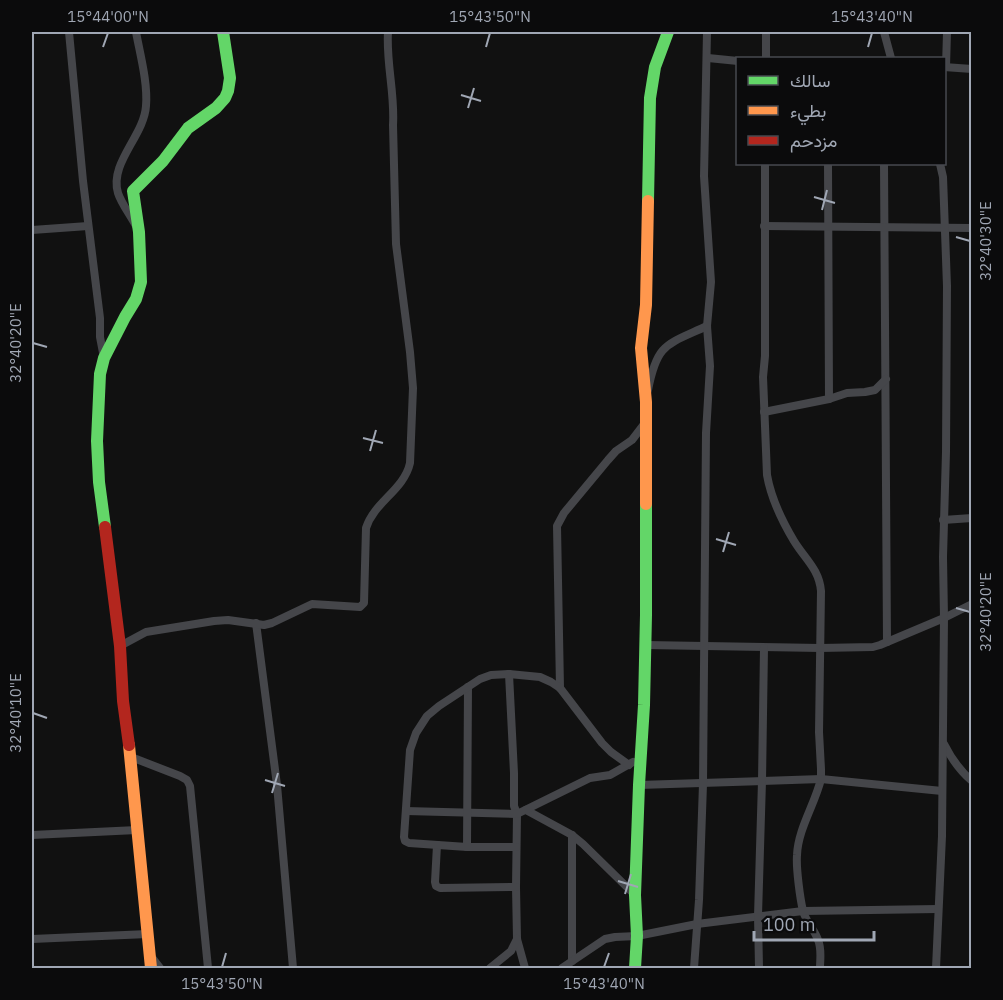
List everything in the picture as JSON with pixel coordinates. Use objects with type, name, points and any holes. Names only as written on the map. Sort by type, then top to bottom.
[{"type":"street","points":[[69,32],[88,226],[104,358]]},
{"type":"street","points":[[136,32],[146,92],[146,107],[143,122],[116,177],[118,193],[139,232]]},
{"type":"street","points":[[151,969],[131,757],[123,701],[120,646],[99,482],[97,441],[99,382],[104,358],[136,299],[141,282],[139,232],[133,191],[138,183],[159,165],[190,126],[223,101],[230,77],[223,32]]},
{"type":"street","points":[[120,646],[146,632],[221,620],[264,625],[312,604],[360,607],[364,603],[366,528],[373,512],[404,480],[410,463],[413,388],[396,244],[394,107],[387,49],[388,32]]},
{"type":"street","points":[[635,969],[639,785],[635,761],[644,705],[646,645],[646,402],[641,348],[646,305],[650,98],[655,67],[668,32]]},
{"type":"street","points":[[694,969],[703,784],[706,433],[711,366],[707,326],[711,282],[704,176],[707,32]]},
{"type":"street","points":[[766,32],[766,57]]},
{"type":"street","points":[[884,32],[891,57]]},
{"type":"street","points":[[946,57],[947,32]]},
{"type":"street","points":[[708,58],[736,61]]},
{"type":"street","points":[[946,67],[972,69]]},
{"type":"street","points":[[765,165],[764,412],[767,475],[769,489],[786,527],[795,544],[817,572],[822,591],[819,732],[821,769],[797,854],[803,911],[819,940],[820,969]]},
{"type":"street","points":[[828,165],[829,399]]},
{"type":"street","points":[[884,165],[887,642]]},
{"type":"street","points":[[936,969],[943,741],[947,286],[943,177],[940,165]]},
{"type":"street","points":[[32,230],[88,226]]},
{"type":"street","points":[[764,226],[972,228]]},
{"type":"street","points":[[646,402],[652,370],[661,350],[707,326]]},
{"type":"street","points":[[764,412],[829,399],[847,393],[874,390],[886,379]]},
{"type":"street","points":[[560,688],[557,525],[564,513],[608,460],[632,440],[646,422]]},
{"type":"street","points":[[944,520],[972,518]]},
{"type":"street","points":[[646,645],[764,648],[873,647],[972,604]]},
{"type":"street","points":[[256,623],[277,785],[293,969]]},
{"type":"street","points":[[759,969],[758,916],[764,648]]},
{"type":"street","points":[[509,674],[514,806],[521,812],[572,836],[583,844],[635,895]]},
{"type":"street","points":[[516,847],[467,847],[405,841],[410,750],[416,733],[427,716],[439,706],[480,679],[491,675],[540,677],[560,688],[610,752],[635,761]]},
{"type":"street","points":[[467,847],[468,687]]},
{"type":"street","points":[[943,741],[951,759],[959,770],[972,781]]},
{"type":"street","points":[[131,757],[180,776],[187,780],[190,786],[208,969]]},
{"type":"street","points":[[406,811],[521,812],[590,778],[610,775],[635,761]]},
{"type":"street","points":[[639,785],[820,779],[942,791]]},
{"type":"street","points":[[521,812],[516,847],[517,939],[525,969]]},
{"type":"street","points":[[32,835],[137,830]]},
{"type":"street","points":[[572,836],[572,961]]},
{"type":"street","points":[[437,845],[436,886],[440,888],[516,887]]},
{"type":"street","points":[[562,969],[605,939],[615,937],[637,936],[697,924],[803,911],[938,909]]},
{"type":"street","points":[[32,939],[148,934]]},
{"type":"street","points":[[490,969],[511,951],[517,939]]},
{"type":"street","points":[[150,954],[160,969]]},
{"type":"traffic: fast","points":[[105,527],[99,482],[97,441],[100,374],[104,358],[136,299],[141,282],[139,232],[133,191],[163,161],[188,128],[216,108],[225,98],[230,78],[223,32]]},
{"type":"traffic: fast","points":[[648,201],[650,98],[655,67],[668,32]]},
{"type":"traffic: fast","points":[[635,968],[637,936],[635,895],[644,705],[646,504]]},
{"type":"traffic: slow","points":[[646,504],[646,402],[641,348],[646,305],[648,201]]},
{"type":"traffic: slow","points":[[129,745],[151,968]]},
{"type":"traffic: jam","points":[[105,527],[120,646],[123,701],[129,745]]}]
